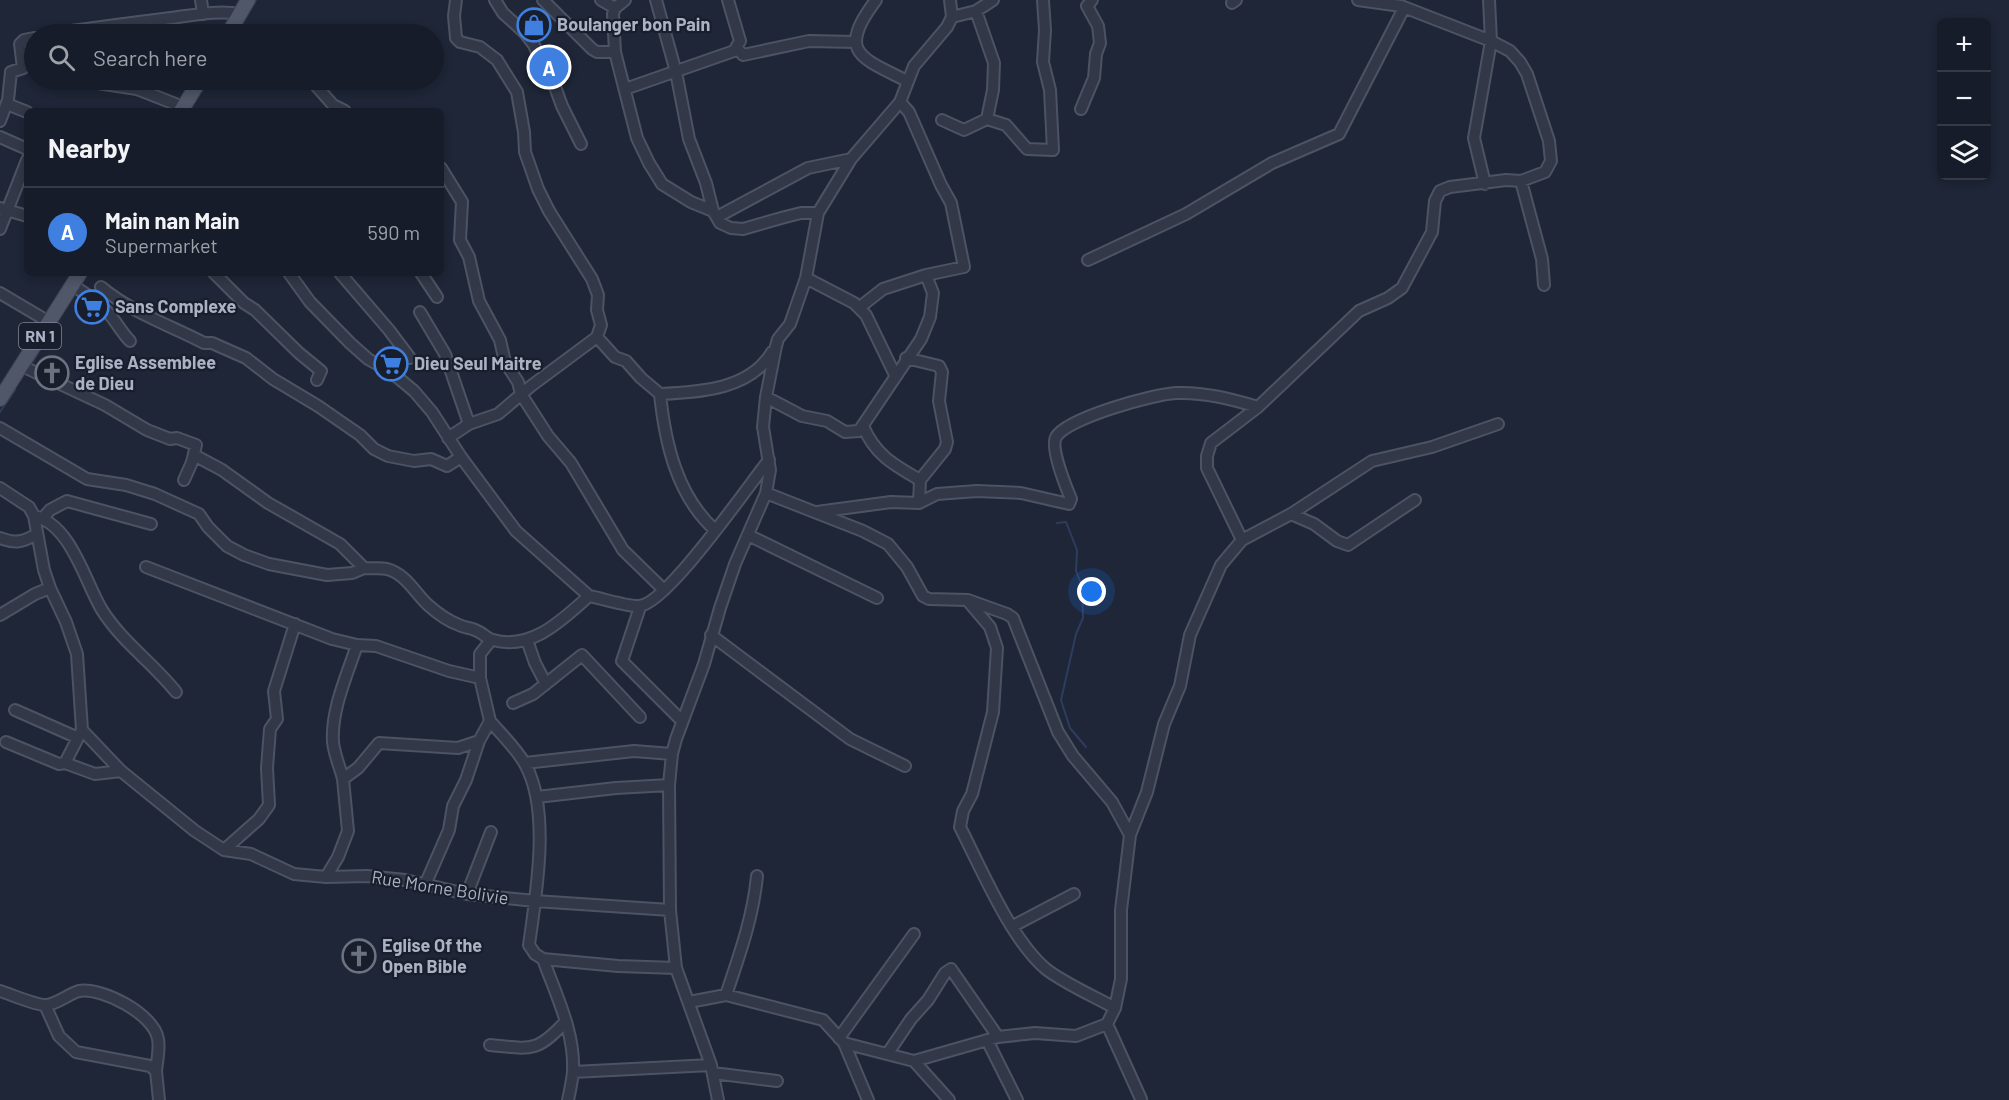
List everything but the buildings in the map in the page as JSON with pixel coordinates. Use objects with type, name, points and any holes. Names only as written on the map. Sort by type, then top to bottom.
[{"type":"main road","points":[[234,24],[248,0]]},
{"type":"main road","points":[[183,108],[194,90]]},
{"type":"main road","name":"RN 1","points":[[0,399],[78,276]]},
{"type":"street","points":[[201,0],[203,14]]},
{"type":"street","points":[[448,438],[470,424],[498,414],[597,337],[601,325],[595,287],[585,267],[549,212],[538,189],[525,152],[521,108],[517,92],[497,60],[480,47],[460,42],[456,38],[454,16],[456,0]]},
{"type":"street","points":[[495,0],[503,13],[525,33],[534,45],[582,144]]},
{"type":"street","points":[[543,0],[592,49],[597,52],[615,52]]},
{"type":"street","points":[[601,0],[615,8]]},
{"type":"street","points":[[625,0],[615,8],[613,14],[615,52],[637,138],[662,184],[715,214]]},
{"type":"street","points":[[656,0],[676,72],[689,139],[720,223],[731,228],[743,229],[801,213],[818,213]]},
{"type":"street","points":[[728,0],[739,37],[737,48],[743,56],[809,41],[856,42]]},
{"type":"street","points":[[876,0],[855,34],[856,42],[862,57],[907,81]]},
{"type":"street","points":[[718,1100],[712,1069],[676,968],[670,910],[669,785],[672,754],[704,664],[711,635],[735,564],[766,493],[769,460],[763,427],[766,397],[778,339],[790,324],[806,278],[818,213],[851,159],[900,102],[914,66],[947,27],[952,17],[950,0]]},
{"type":"street","points":[[952,17],[976,11],[993,0]]},
{"type":"street","points":[[942,120],[964,130],[987,119],[1006,124],[1027,149],[1053,150],[1050,90],[1043,62],[1045,30],[1043,0]]},
{"type":"street","points":[[1081,109],[1094,78],[1096,54],[1100,43],[1098,26],[1086,6],[1092,0]]},
{"type":"street","points":[[1242,540],[1207,468],[1207,456],[1211,443],[1258,407],[1359,312],[1389,298],[1402,288],[1432,232],[1435,201],[1440,191],[1450,187],[1506,180],[1521,181],[1545,172],[1551,161],[1549,141],[1527,74],[1510,51],[1491,41],[1404,8],[1358,0]]},
{"type":"street","points":[[1485,184],[1474,138],[1491,41],[1489,0]]},
{"type":"street","points":[[1088,260],[1186,214],[1272,163],[1339,134],[1404,8]]},
{"type":"street","points":[[976,11],[994,63],[993,90],[987,119]]},
{"type":"street","points":[[115,24],[227,12],[240,14]]},
{"type":"street","points":[[24,40],[20,44],[24,55]]},
{"type":"street","points":[[625,89],[737,48]]},
{"type":"street","points":[[0,121],[7,104],[11,72],[24,70]]},
{"type":"street","points":[[141,90],[178,108]]},
{"type":"street","points":[[319,90],[333,105],[339,108]]},
{"type":"street","points":[[860,308],[883,289],[927,275],[964,267],[951,203],[940,185],[909,112],[900,102]]},
{"type":"street","points":[[7,104],[24,111]]},
{"type":"street","points":[[0,137],[24,148]]},
{"type":"street","points":[[715,214],[808,168],[851,159]]},
{"type":"street","points":[[0,229],[4,209],[24,166]]},
{"type":"street","points":[[444,173],[462,202],[460,240],[469,257],[479,301],[500,340],[505,362],[518,382],[521,394],[548,436],[571,463],[623,550],[664,590]]},
{"type":"street","points":[[1521,181],[1542,259],[1544,285]]},
{"type":"street","points":[[4,209],[24,215]]},
{"type":"street","points":[[766,397],[802,416],[827,422],[845,432],[859,431],[906,358],[921,339],[930,317],[933,293],[927,275]]},
{"type":"street","points":[[217,276],[321,371],[317,380]]},
{"type":"street","points":[[291,276],[310,302],[350,343],[368,359],[392,372],[414,391],[432,411],[461,457],[516,531],[590,596],[639,607],[655,599],[687,567],[769,460]]},
{"type":"street","points":[[343,276],[410,358]]},
{"type":"street","points":[[423,276],[437,297]]},
{"type":"street","points":[[806,278],[860,308],[866,315],[895,375]]},
{"type":"street","points":[[72,285],[109,314],[130,340]]},
{"type":"street","points":[[100,287],[139,312],[204,343],[212,343],[246,358],[281,385],[318,406],[360,435],[374,449],[388,456],[414,461],[431,459],[447,466],[461,457]]},
{"type":"street","points":[[0,293],[49,322]]},
{"type":"street","points":[[420,312],[445,354],[470,424]]},
{"type":"street","points":[[597,337],[615,357],[626,361],[660,394],[699,391],[734,383],[756,372],[776,346]]},
{"type":"street","points":[[906,358],[939,366],[942,372],[939,395],[947,442],[945,449],[920,480],[919,503]]},
{"type":"street","points":[[22,366],[105,405],[170,440],[177,438],[196,445],[184,480]]},
{"type":"street","points":[[817,513],[891,502],[919,503],[937,494],[977,491],[1022,493],[1069,504],[1071,500],[1054,444],[1057,435],[1079,420],[1154,396],[1176,393],[1221,396],[1258,407]]},
{"type":"street","points":[[660,394],[663,426],[675,469],[694,507],[715,530]]},
{"type":"street","points":[[914,1061],[992,1039],[1035,1033],[1076,1036],[1107,1024],[1114,1008],[1121,979],[1121,910],[1130,835],[1147,792],[1164,724],[1180,686],[1190,635],[1221,565],[1242,540],[1290,514],[1372,461],[1432,447],[1498,424]]},
{"type":"street","points":[[863,426],[870,441],[885,458],[920,480]]},
{"type":"street","points":[[0,428],[87,479],[126,485],[155,494],[199,514],[227,546],[244,555],[269,564],[327,575],[352,573],[364,568],[388,569],[404,577],[427,604],[442,616],[478,631],[491,640],[527,640],[563,619],[590,596]]},
{"type":"street","points":[[194,455],[222,470],[268,503],[340,544],[364,568]]},
{"type":"street","points":[[0,488],[29,507],[58,531],[80,560],[102,610],[139,655],[161,673],[176,692]]},
{"type":"street","points":[[766,493],[878,537],[888,544],[907,567],[923,596],[929,599],[968,600],[1013,618],[1058,732],[1072,756],[1112,802],[1130,835]]},
{"type":"street","points":[[1290,514],[1314,524],[1337,541],[1348,545],[1415,500]]},
{"type":"street","points":[[39,517],[67,501],[151,524]]},
{"type":"street","points":[[39,517],[37,534],[44,570],[77,654],[79,734],[65,763]]},
{"type":"street","points":[[0,538],[18,543],[37,534]]},
{"type":"street","points":[[748,535],[877,598]]},
{"type":"street","points":[[146,567],[332,639],[357,645],[376,646],[449,671],[480,678]]},
{"type":"street","points":[[0,615],[35,594],[50,588]]},
{"type":"street","points":[[968,600],[990,627],[997,648],[993,712],[972,794],[963,811],[960,827],[1005,916],[1032,956],[1047,970],[1114,1008]]},
{"type":"street","points":[[639,607],[622,661],[682,721]]},
{"type":"street","points":[[224,850],[259,819],[269,805],[267,768],[270,729],[277,719],[274,691],[295,624]]},
{"type":"street","points":[[711,635],[850,739],[905,766]]},
{"type":"street","points":[[491,640],[480,654],[480,678],[490,721],[525,763],[537,797],[539,854],[529,945],[535,954],[543,959],[618,966],[676,968]]},
{"type":"street","points":[[527,640],[546,684]]},
{"type":"street","points":[[326,877],[338,857],[348,831],[343,779],[333,743],[334,723],[341,692],[357,645]]},
{"type":"street","points":[[513,703],[533,694],[582,655],[640,717]]},
{"type":"street","points":[[15,710],[79,734]]},
{"type":"street","points":[[425,885],[449,830],[453,806],[466,780],[479,741],[490,721]]},
{"type":"street","name":"Rue Morne Bolivie","points":[[79,734],[195,831],[224,850],[251,854],[294,874],[326,877],[367,876],[405,880],[467,894],[535,902],[670,910]]},
{"type":"street","points":[[343,779],[358,768],[379,743],[458,748],[479,741]]},
{"type":"street","points":[[6,742],[59,764],[65,763],[95,774],[121,771]]},
{"type":"street","points":[[525,763],[634,751],[672,754]]},
{"type":"street","points":[[537,797],[616,788],[669,785]]},
{"type":"street","points":[[467,894],[490,832]]},
{"type":"street","points":[[726,995],[748,929],[757,876]]},
{"type":"street","points":[[1013,926],[1074,894]]},
{"type":"street","points":[[842,1041],[914,934]]},
{"type":"street","points":[[543,959],[571,1040],[573,1072],[568,1100]]},
{"type":"street","points":[[888,1053],[911,1019],[928,1000],[945,973],[951,969],[992,1039],[1017,1100]]},
{"type":"street","points":[[0,991],[45,1005],[79,991],[94,990],[137,1011],[154,1027],[158,1039],[156,1071],[159,1100]]},
{"type":"street","points":[[689,1002],[726,995],[823,1020],[842,1041],[868,1100]]},
{"type":"street","points":[[45,1005],[59,1036],[76,1052],[150,1066],[156,1071]]},
{"type":"street","points":[[490,1046],[529,1049],[552,1036],[566,1021]]},
{"type":"street","points":[[1107,1024],[1141,1099]]},
{"type":"street","points":[[842,1041],[914,1061],[949,1100]]},
{"type":"street","points":[[573,1072],[712,1069],[777,1081]]},
{"type":"waterway","points":[[242,24],[256,0]]},
{"type":"waterway","points":[[33,361],[70,301]]},
{"type":"waterway","points":[[0,412],[15,390]]},
{"type":"waterway","points":[[1057,523],[1066,522],[1077,550],[1076,571],[1082,586],[1083,618],[1076,634],[1061,700],[1070,728],[1086,747]]},
{"type":"place","name":"Boulanger bon Pain","points":[[534,25]]},
{"type":"place","name":"Main nan Main","points":[[549,67]]},
{"type":"place","name":"Sans Complexe","points":[[92,307]]},
{"type":"place","name":"Dieu Seul Maitre","points":[[391,364]]},
{"type":"place","name":"Eglise Assemblee de Dieu","points":[[52,373]]},
{"type":"place","name":"Eglise Of the Open Bible","points":[[359,956]]}]
